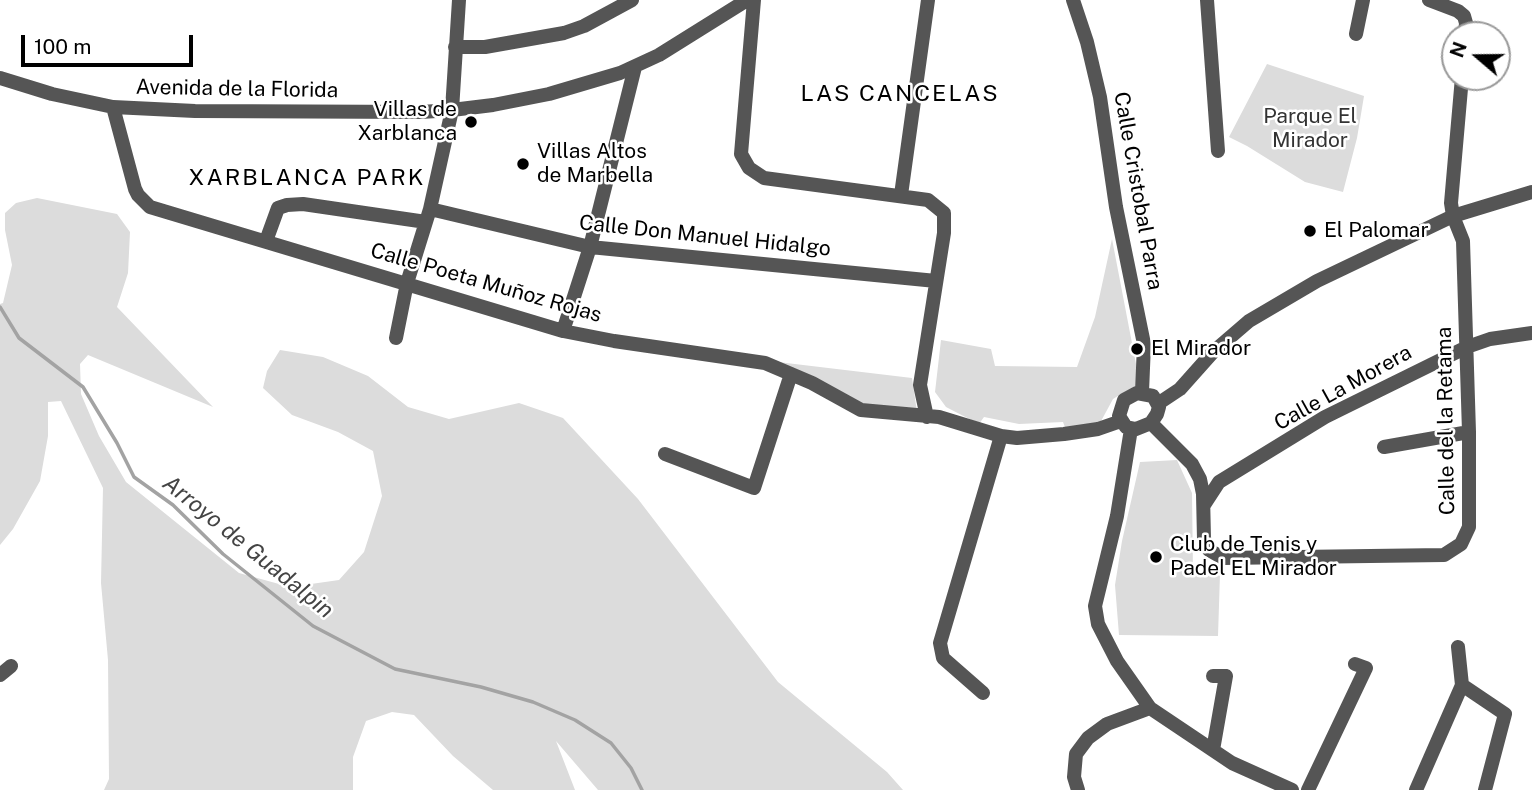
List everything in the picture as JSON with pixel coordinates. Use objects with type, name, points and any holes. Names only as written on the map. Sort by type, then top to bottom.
[{"type":"street","points":[[396,338],[407,283],[428,216],[452,110],[459,0]]},
{"type":"street","points":[[455,47],[485,47],[564,33],[584,26],[632,0]]},
{"type":"street","name":"Avenida de la Florida","points":[[0,78],[52,94],[113,107],[195,111],[452,110],[549,94],[607,78],[678,44],[747,0]]},
{"type":"street","points":[[754,0],[741,154],[749,168],[764,178],[928,200],[944,213],[944,233],[920,385],[927,416]]},
{"type":"street","points":[[901,195],[928,0]]},
{"type":"street","name":"Calle Cristobal Parra","points":[[1073,0],[1087,42],[1100,97],[1116,208],[1144,344],[1142,392]]},
{"type":"street","points":[[1207,0],[1219,151]]},
{"type":"street","points":[[1356,34],[1363,0]]},
{"type":"street","points":[[1429,0],[1458,11],[1465,21]]},
{"type":"street","points":[[563,331],[590,247],[635,66]]},
{"type":"street","name":"Calle del la Retama","points":[[1204,505],[1204,539],[1209,550],[1223,558],[1444,555],[1461,544],[1469,527],[1467,347],[1463,241],[1451,203],[1461,91]]},
{"type":"street","name":"Calle Poeta Muñoz Rojas","points":[[113,107],[135,189],[142,201],[150,207],[563,331],[765,363],[861,410],[939,417],[1001,436],[1017,438],[1126,425]]},
{"type":"street","points":[[1126,425],[1142,428],[1151,423],[1157,414],[1159,403],[1180,389],[1213,352],[1249,321],[1317,281],[1453,216],[1532,192]]},
{"type":"street","name":"Calle Don Manuel Hidalgo","points":[[266,241],[278,208],[303,204],[428,216],[590,247],[936,281]]},
{"type":"street","name":"Calle La Morera","points":[[1204,505],[1220,482],[1325,417],[1467,347],[1490,339],[1532,333]]},
{"type":"street","points":[[665,454],[754,488],[791,374]]},
{"type":"street","points":[[1159,403],[1153,396],[1142,392],[1124,400],[1119,410],[1126,425],[1117,516],[1095,606],[1098,624],[1117,661],[1150,708],[1232,763],[1292,790]]},
{"type":"street","points":[[1151,423],[1192,464],[1220,482]]},
{"type":"street","points":[[1384,447],[1469,432]]},
{"type":"street","points":[[983,693],[943,658],[940,643],[1001,436]]},
{"type":"street","points":[[1192,464],[1201,484],[1204,505]]},
{"type":"street","points":[[1416,790],[1462,685],[1458,647]]},
{"type":"street","points":[[1308,790],[1366,668],[1355,664]]},
{"type":"street","points":[[1213,676],[1226,676],[1213,750]]},
{"type":"street","points":[[1462,685],[1505,714],[1485,790]]},
{"type":"street","points":[[1078,790],[1074,776],[1076,754],[1088,738],[1107,724],[1150,708]]},
{"type":"green space","name":"Parque El Mirador","points":[[1267,64],[1364,96],[1357,138],[1343,192],[1305,182],[1229,137]]},
{"type":"green space","points":[[37,198],[117,214],[130,232],[128,273],[117,307],[213,407],[88,355],[80,364],[81,394],[99,436],[126,482],[239,573],[290,587],[339,580],[364,552],[382,496],[373,451],[338,432],[292,415],[263,388],[267,371],[280,350],[323,357],[368,376],[408,407],[449,419],[519,403],[563,418],[638,499],[778,682],[887,772],[903,790],[598,790],[556,741],[575,790],[493,790],[453,756],[414,715],[392,712],[366,721],[353,757],[353,790],[104,790],[109,779],[108,660],[101,583],[103,488],[61,401],[48,402],[48,436],[40,481],[13,529],[0,545],[0,304],[3,303],[12,265],[5,230],[5,213],[16,203]]},
{"type":"green space","points":[[1112,239],[1136,364],[1136,388],[1113,399],[1100,423],[1066,430],[1063,422],[1019,424],[984,417],[979,424],[946,407],[935,392],[941,340],[991,349],[995,366],[1077,367],[1095,317]]},
{"type":"green space","points":[[778,362],[912,378],[917,412],[860,403]]},
{"type":"green space","name":"Club de Tenis y Padel EL Mirador","points":[[1177,460],[1192,493],[1193,573],[1220,574],[1218,636],[1119,635],[1115,585],[1140,462]]},
{"type":"waterway","name":"Arroyo de Guadalpin","points":[[0,307],[19,338],[83,387],[134,477],[173,505],[223,554],[313,626],[395,669],[481,687],[533,702],[575,720],[611,743],[631,768],[642,790]]},
{"type":"place","name":"Villas de Xarblanca","points":[[471,122]]},
{"type":"place","name":"Villas Altos de Marbella","points":[[523,164]]},
{"type":"place","name":"El Palomar","points":[[1310,231]]},
{"type":"place","name":"El Mirador","points":[[1137,349]]},
{"type":"place","name":"Club de Tenis y Padel EL Mirador","points":[[1156,557]]},
{"type":"district","name":"LAS CANCELAS","points":[[900,94]]},
{"type":"district","name":"XARBLANCA PARK","points":[[307,178]]}]
